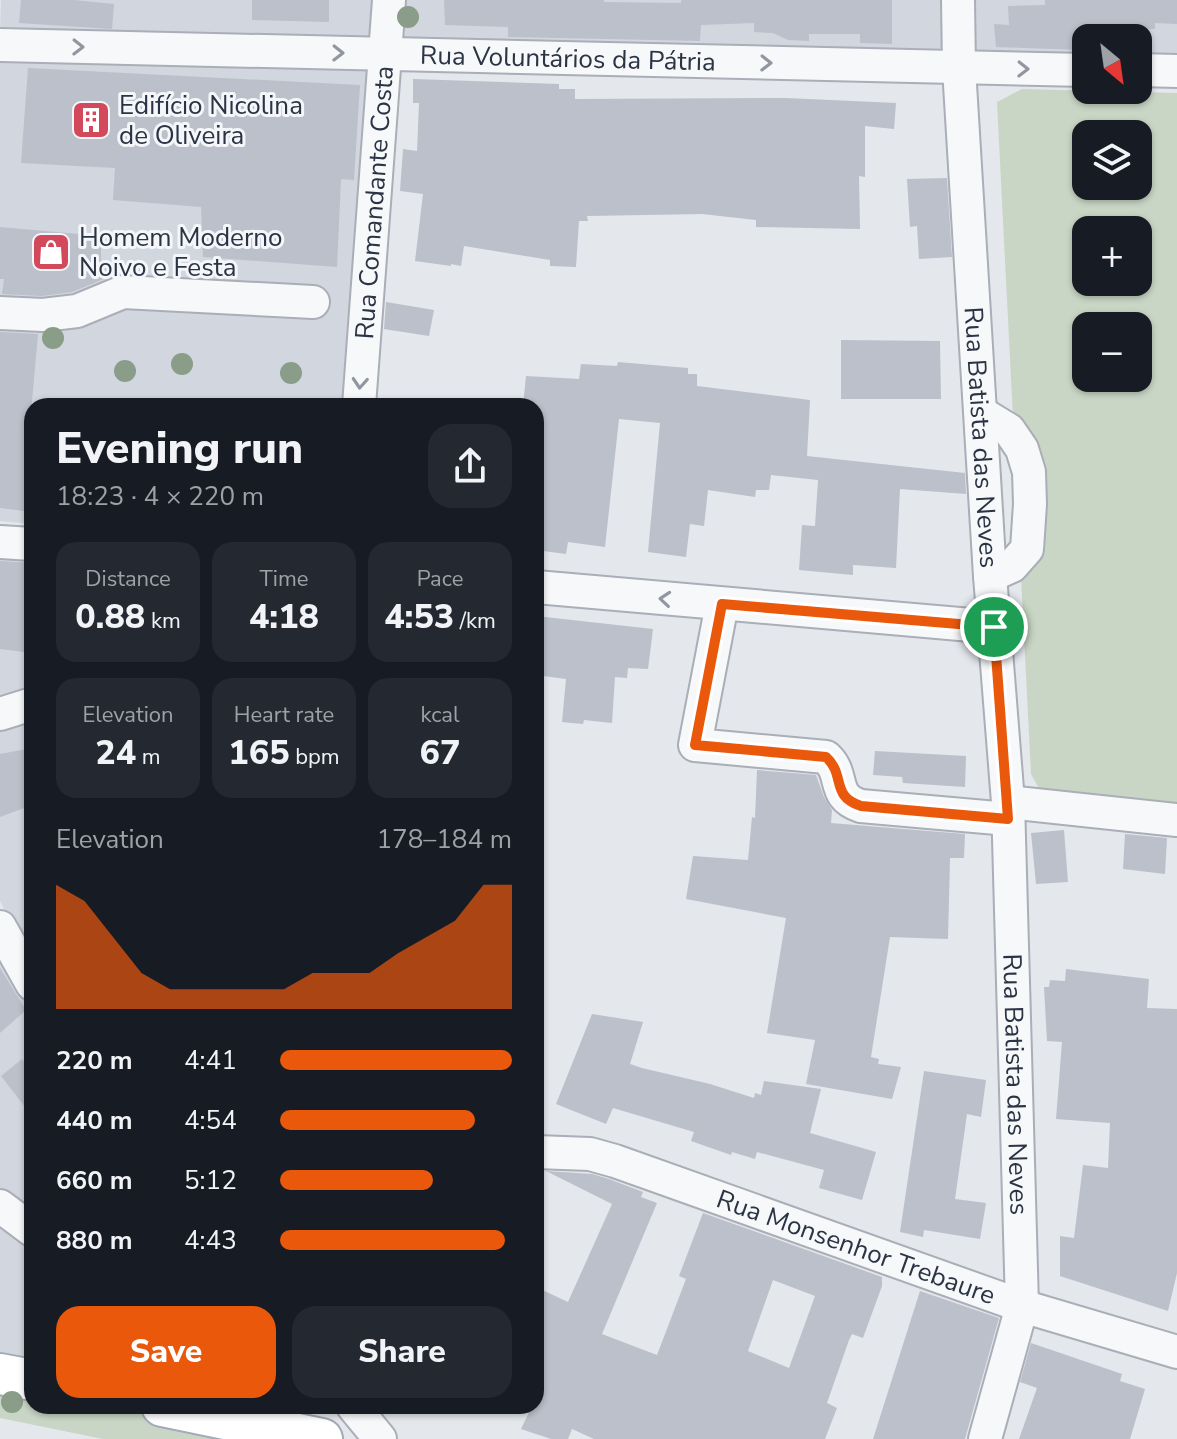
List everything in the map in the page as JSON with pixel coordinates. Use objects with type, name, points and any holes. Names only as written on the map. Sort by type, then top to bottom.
[{"type":"main road","points":[[0,1374],[24,1378]]},
{"type":"main road","points":[[211,1414],[322,1439]]},
{"type":"street","name":"Rua Comandante Costa","points":[[360,398],[389,0]]},
{"type":"street","name":"Rua Batista das Neves","points":[[958,0],[959,68],[990,576],[1008,810],[1022,1306],[985,1439]]},
{"type":"street","name":"Rua Voluntários da Pátria","points":[[0,45],[1072,70]]},
{"type":"street","points":[[1152,70],[1177,71]]},
{"type":"street","points":[[0,313],[43,315],[77,311],[123,292],[313,302]]},
{"type":"street","points":[[981,413],[1009,430],[1022,449],[1029,472],[1027,549],[1012,566],[990,576]]},
{"type":"street","points":[[0,542],[24,544]]},
{"type":"street","points":[[544,588],[994,627]]},
{"type":"street","points":[[722,604],[695,745],[826,757],[837,771],[841,795],[861,806],[1008,810],[1177,820]]},
{"type":"street","points":[[0,714],[24,706]]},
{"type":"street","points":[[0,927],[24,970]]},
{"type":"street","name":"Rua Monsenhor Trebaure","points":[[544,1152],[590,1154],[615,1161],[1022,1306],[1177,1352]]},
{"type":"street","points":[[0,1206],[24,1224]]},
{"type":"street","points":[[360,1414],[380,1439]]},
{"type":"shaded area","points":[[1,0],[377,0],[375,42],[0,33]]},
{"type":"shaded area","points":[[397,0],[944,0],[946,52],[394,43]]},
{"type":"shaded area","points":[[966,0],[1177,0],[1177,62],[1152,61],[1152,24],[1072,24],[1072,57],[967,53]]},
{"type":"shaded area","points":[[0,54],[371,60],[346,398],[24,398],[24,523],[0,521]]},
{"type":"shaded area","points":[[0,548],[24,550],[24,947],[0,901]]},
{"type":"shaded area","points":[[0,949],[24,991],[24,1220],[0,1200]]},
{"type":"shaded area","points":[[0,1222],[24,1240],[24,1362],[0,1357]]},
{"type":"green space","points":[[1022,89],[1072,90],[1072,104],[1152,104],[1152,92],[1177,93],[1177,804],[1040,790],[1031,774],[997,102]]},
{"type":"green space","points":[[0,1386],[24,1390],[24,1414],[140,1414],[215,1429],[224,1439],[103,1439],[0,1418]]},
{"type":"building","points":[[21,0],[114,4],[112,29],[19,23]]},
{"type":"building","points":[[252,0],[329,0],[329,22],[252,20]]},
{"type":"building","points":[[444,0],[681,3],[681,0],[892,0],[892,44],[860,43],[860,34],[809,34],[809,41],[788,40],[773,33],[754,32],[754,23],[701,25],[700,41],[508,37],[508,27],[445,25]]},
{"type":"building","points":[[1045,0],[1177,0],[1177,24],[1155,23],[1155,29],[1152,29],[1152,24],[1072,24],[1072,50],[996,47],[994,24],[1009,25],[1008,6],[1045,5]]},
{"type":"building","points":[[28,68],[360,85],[354,180],[341,179],[337,267],[203,257],[201,207],[113,200],[115,168],[21,163]]},
{"type":"building","points":[[413,79],[559,84],[559,89],[575,89],[575,99],[786,98],[896,103],[894,129],[865,126],[865,177],[859,176],[860,229],[756,227],[756,220],[702,214],[587,216],[588,221],[579,221],[576,267],[550,266],[550,260],[464,246],[461,266],[451,266],[415,261],[423,194],[400,191],[403,149],[417,151],[419,103],[413,103]]},
{"type":"building","points":[[947,178],[952,257],[919,259],[917,226],[910,227],[907,179]]},
{"type":"building","name":"Homem Moderno Noivo e Festa","points":[[0,227],[101,236],[101,268],[142,270],[142,274],[116,274],[72,292],[42,296],[2,294],[4,279],[0,279]]},
{"type":"building","points":[[386,302],[434,310],[429,336],[384,329]]},
{"type":"building","points":[[0,332],[38,334],[32,398],[24,398],[24,511],[0,508]]},
{"type":"building","points":[[841,340],[940,341],[941,399],[841,399]]},
{"type":"building","points":[[618,362],[688,368],[688,374],[697,374],[697,386],[810,400],[807,456],[965,473],[966,494],[900,489],[896,568],[853,565],[853,575],[799,570],[802,525],[815,526],[818,480],[771,475],[769,490],[756,490],[755,497],[708,490],[704,526],[690,524],[686,557],[648,552],[660,423],[619,419],[605,547],[568,542],[566,554],[544,551],[544,398],[524,398],[526,376],[579,379],[581,364],[617,366]]},
{"type":"building","points":[[0,561],[24,562],[24,652],[0,649]]},
{"type":"building","points":[[544,617],[653,629],[648,669],[628,668],[627,678],[615,677],[612,723],[584,720],[583,724],[562,722],[566,679],[544,676]]},
{"type":"building","points":[[24,750],[24,808],[0,817],[0,754]]},
{"type":"building","points":[[875,751],[966,756],[965,787],[903,783],[902,777],[873,775]]},
{"type":"building","points":[[757,770],[816,775],[832,810],[831,823],[965,834],[964,858],[950,858],[948,939],[890,937],[871,1057],[879,1059],[878,1064],[901,1067],[892,1099],[806,1084],[815,1040],[767,1033],[786,918],[686,899],[693,856],[748,860],[752,817],[755,818]]},
{"type":"building","points":[[1064,830],[1068,882],[1036,884],[1031,833]]},
{"type":"building","points":[[1125,834],[1167,838],[1165,874],[1123,869]]},
{"type":"building","points":[[0,968],[24,1007],[24,1012],[0,1033]]},
{"type":"building","points":[[1066,969],[1149,979],[1147,1008],[1177,1009],[1177,1273],[1168,1311],[1060,1276],[1060,1236],[1074,1238],[1083,1165],[1108,1168],[1110,1123],[1056,1119],[1062,1042],[1047,1041],[1044,987],[1049,987],[1050,980],[1065,981]]},
{"type":"building","points":[[592,1014],[643,1022],[630,1064],[642,1068],[754,1098],[755,1093],[761,1095],[764,1081],[821,1089],[810,1133],[876,1152],[862,1200],[819,1188],[824,1170],[757,1152],[755,1159],[732,1152],[731,1155],[691,1141],[694,1132],[613,1108],[606,1124],[556,1104]]},
{"type":"building","points":[[22,1059],[24,1106],[1,1076]]},
{"type":"building","points":[[924,1071],[986,1080],[981,1117],[967,1114],[955,1199],[986,1203],[980,1239],[924,1230],[923,1237],[900,1232]]},
{"type":"building","points":[[546,1171],[592,1174],[643,1192],[641,1197],[657,1203],[602,1334],[657,1355],[686,1279],[679,1276],[703,1213],[882,1277],[882,1286],[863,1338],[852,1334],[849,1340],[827,1403],[837,1408],[825,1439],[594,1439],[572,1429],[568,1439],[551,1439],[521,1429],[528,1414],[544,1414],[544,1291],[568,1302],[612,1204]],"holes":[[[773,1280],[815,1296],[789,1368],[748,1351]]]},
{"type":"building","points":[[920,1291],[999,1318],[965,1439],[873,1439]]},
{"type":"building","points":[[1031,1343],[1122,1374],[1120,1381],[1145,1389],[1130,1439],[1019,1439],[1037,1388],[1020,1382]]},
{"type":"place","name":"Edifício Nicolina de Oliveira","points":[[91,120]]},
{"type":"place","name":"Homem Moderno Noivo e Festa","points":[[51,252]]},
{"type":"route","points":[[722,604],[994,627],[1008,819],[861,806],[841,795],[837,771],[826,757],[695,745],[722,604]]}]
